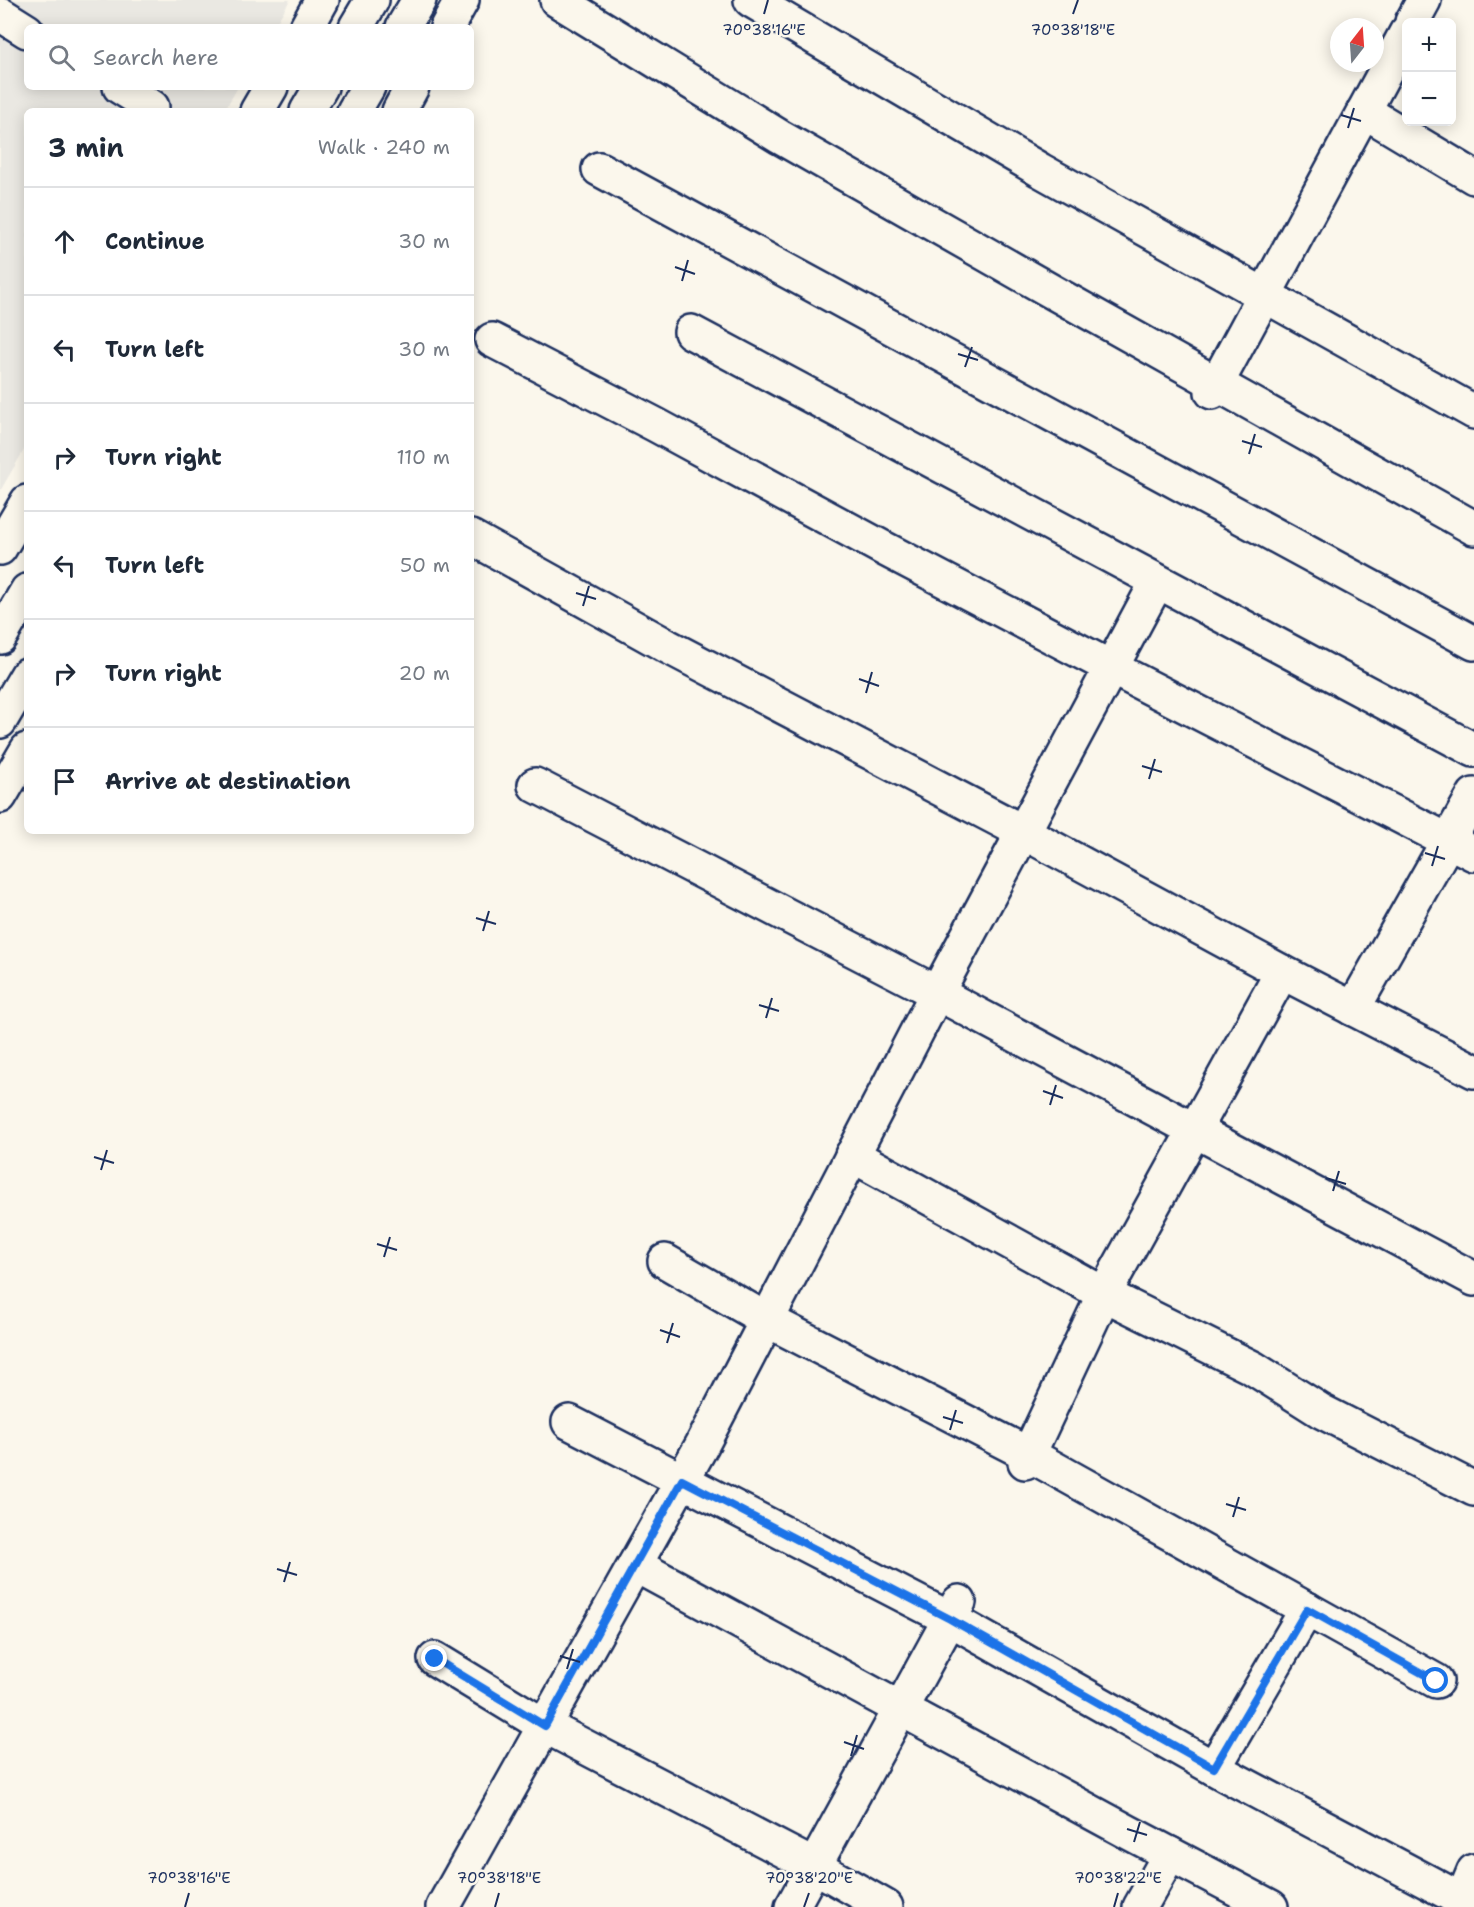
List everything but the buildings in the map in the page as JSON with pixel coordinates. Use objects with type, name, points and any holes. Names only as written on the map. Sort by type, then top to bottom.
[{"type":"street","points":[[309,24],[322,0]]},
{"type":"street","points":[[358,24],[372,0]]},
{"type":"street","points":[[405,24],[419,0]]},
{"type":"street","points":[[449,24],[462,0]]},
{"type":"street","points":[[557,0],[780,137],[1214,388],[1474,528]]},
{"type":"street","points":[[751,0],[1040,170],[1474,412]]},
{"type":"street","points":[[1414,18],[1424,0]]},
{"type":"street","points":[[0,14],[24,29]]},
{"type":"street","points":[[1214,388],[1402,42]]},
{"type":"street","points":[[125,90],[152,107]]},
{"type":"street","points":[[259,108],[269,90]]},
{"type":"street","points":[[309,108],[319,90]]},
{"type":"street","points":[[356,108],[366,90]]},
{"type":"street","points":[[401,108],[410,90]]},
{"type":"street","points":[[1364,111],[1474,177]]},
{"type":"street","points":[[599,169],[1474,644]]},
{"type":"street","points":[[691,332],[1474,750]]},
{"type":"street","points":[[492,340],[1112,668],[1461,847]]},
{"type":"street","points":[[0,548],[24,507]]},
{"type":"street","points":[[474,539],[667,646],[1025,833],[1282,972],[1474,1071]]},
{"type":"street","points":[[443,1907],[682,1480],[937,993],[1025,833],[1157,582]]},
{"type":"street","points":[[0,637],[24,596]]},
{"type":"street","points":[[0,721],[24,680]]},
{"type":"street","points":[[0,796],[24,755]]},
{"type":"street","points":[[535,785],[937,993],[1474,1279]]},
{"type":"street","points":[[1353,1009],[1461,847],[1474,795]]},
{"type":"street","points":[[1026,1458],[1104,1294],[1282,972]]},
{"type":"street","points":[[852,1155],[1104,1294],[1253,1368],[1321,1412],[1474,1489]]},
{"type":"street","points":[[665,1261],[767,1320],[1307,1609],[1436,1681]]},
{"type":"street","points":[[569,1422],[682,1480],[955,1611],[1214,1768],[1465,1893]]},
{"type":"street","points":[[635,1565],[900,1710],[1271,1907]]},
{"type":"street","points":[[1214,1768],[1307,1609]]},
{"type":"street","points":[[792,1907],[955,1611]]},
{"type":"street","points":[[435,1659],[545,1726],[814,1866],[886,1907]]},
{"type":"street","points":[[1140,1907],[1170,1854]]},
{"type":"shaded area","points":[[0,0],[290,0],[276,24],[24,24],[24,90],[236,90],[226,108],[24,108],[24,450],[0,491]]},
{"type":"route","points":[[435,1659],[545,1726],[682,1480],[950,1619],[1214,1768],[1307,1609],[1436,1681]]}]
